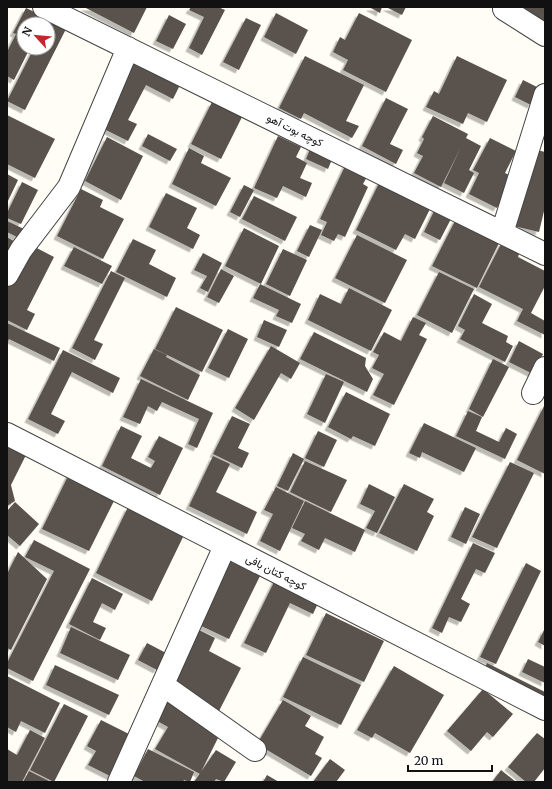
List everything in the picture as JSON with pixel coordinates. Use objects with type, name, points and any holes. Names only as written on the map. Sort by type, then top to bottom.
[{"type":"street","name":"کوچه بوت آهو","points":[[44,7],[78,14],[128,48],[545,254]]},
{"type":"street","points":[[505,7],[504,9],[545,35]]},
{"type":"street","points":[[7,275],[21,250],[69,187],[128,48]]},
{"type":"street","points":[[502,233],[545,95]]},
{"type":"street","points":[[533,393],[545,368]]},
{"type":"street","name":"کوچه کتان بافی","points":[[7,434],[545,708]]},
{"type":"street","points":[[119,782],[225,546]]},
{"type":"street","points":[[163,686],[254,750]]},
{"type":"building","points":[[84,7],[147,7],[134,33]]},
{"type":"building","points":[[191,7],[218,7],[225,10],[202,55],[189,48],[204,17],[189,10]]},
{"type":"building","points":[[369,7],[382,7],[380,13]]},
{"type":"building","points":[[386,7],[406,7],[402,15]]},
{"type":"building","points":[[511,7],[545,7],[545,23]]},
{"type":"building","points":[[26,8],[43,16],[22,16]]},
{"type":"building","points":[[276,13],[308,30],[296,54],[264,37]]},
{"type":"building","points":[[359,13],[412,40],[386,92],[343,70],[348,60],[333,52],[340,37],[345,40]]},
{"type":"building","points":[[169,15],[186,24],[173,49],[156,41]]},
{"type":"building","points":[[246,18],[261,25],[239,70],[223,62]]},
{"type":"building","points":[[56,22],[67,27],[56,49]]},
{"type":"building","points":[[16,27],[16,34],[13,33]]},
{"type":"building","points":[[16,34],[16,56],[26,56],[14,80],[7,76],[7,52]]},
{"type":"building","points":[[30,56],[52,56],[25,110],[7,101]]},
{"type":"building","points":[[305,56],[364,85],[346,121],[359,126],[352,138],[304,113],[301,119],[279,108]]},
{"type":"building","points":[[457,56],[507,80],[487,122],[468,113],[463,124],[426,107],[434,91],[439,94]]},
{"type":"building","points":[[135,60],[181,83],[173,99],[146,85],[128,120],[137,124],[128,141],[100,127]]},
{"type":"building","points":[[523,80],[539,88],[531,105],[515,97]]},
{"type":"building","points":[[386,98],[408,109],[390,144],[403,150],[396,164],[362,146]]},
{"type":"building","points":[[212,102],[242,117],[221,159],[191,144]]},
{"type":"building","points":[[7,115],[55,139],[35,178],[7,164]]},
{"type":"building","points":[[433,116],[468,134],[466,138],[481,146],[469,170],[474,173],[464,193],[444,183],[461,147],[441,187],[414,173],[423,156],[417,153],[424,139],[422,137]]},
{"type":"building","points":[[148,134],[177,149],[170,161],[142,146]]},
{"type":"building","points":[[278,136],[301,147],[296,157],[307,163],[300,178],[312,183],[306,197],[283,186],[277,198],[254,188]]},
{"type":"building","points":[[107,137],[143,156],[121,200],[85,181]]},
{"type":"building","points":[[490,138],[516,151],[505,173],[513,177],[497,208],[469,194],[479,173],[473,170]]},
{"type":"building","points":[[311,147],[333,157],[328,169],[306,159]]},
{"type":"building","points":[[189,148],[204,156],[201,163],[231,178],[216,206],[172,184]]},
{"type":"building","points":[[533,149],[545,152],[545,207],[539,232],[514,226]]},
{"type":"building","points":[[346,164],[368,175],[363,184],[368,187],[345,237],[338,234],[334,241],[321,235],[327,222],[320,219]]},
{"type":"building","points":[[7,174],[18,180],[7,203]]},
{"type":"building","points":[[380,181],[431,207],[415,239],[405,234],[396,250],[356,230]]},
{"type":"building","points":[[22,182],[38,190],[21,224],[7,218],[7,213]]},
{"type":"building","points":[[244,185],[254,190],[240,217],[230,212]]},
{"type":"building","points":[[81,189],[103,200],[100,207],[124,219],[103,259],[57,236]]},
{"type":"building","points":[[166,193],[197,208],[187,228],[200,235],[193,249],[149,227]]},
{"type":"building","points":[[254,196],[297,217],[285,241],[242,219]]},
{"type":"building","points":[[436,207],[453,215],[440,240],[424,232]]},
{"type":"building","points":[[456,219],[500,241],[477,288],[432,266]]},
{"type":"building","points":[[7,221],[26,230],[21,239],[7,232]]},
{"type":"building","points":[[310,225],[322,230],[309,257],[297,251]]},
{"type":"building","points":[[244,228],[279,246],[261,284],[225,266]]},
{"type":"building","points":[[357,235],[407,260],[385,303],[335,278]]},
{"type":"building","points":[[7,237],[17,243],[7,257]]},
{"type":"building","points":[[133,239],[156,250],[149,264],[176,278],[167,297],[116,272]]},
{"type":"building","points":[[502,242],[520,251],[518,257],[545,271],[545,286],[531,313],[545,321],[545,335],[517,321],[523,309],[479,287]]},
{"type":"building","points":[[29,244],[54,257],[27,310],[35,314],[27,330],[7,320],[7,287]]},
{"type":"building","points":[[74,247],[112,266],[102,284],[64,266]]},
{"type":"building","points":[[283,249],[307,260],[290,296],[266,284]]},
{"type":"building","points":[[203,253],[222,263],[208,292],[200,288],[207,276],[194,270]]},
{"type":"building","points":[[221,269],[234,276],[219,303],[207,297]]},
{"type":"building","points":[[111,271],[125,278],[94,340],[103,344],[95,360],[72,348]]},
{"type":"building","points":[[439,272],[474,289],[452,333],[417,315]]},
{"type":"building","points":[[260,284],[301,304],[292,323],[276,316],[279,310],[253,298]]},
{"type":"building","points":[[349,288],[392,310],[371,351],[308,320],[320,294],[341,304]]},
{"type":"building","points":[[474,294],[492,304],[482,323],[508,336],[506,342],[513,346],[505,362],[460,339],[465,330],[458,326]]},
{"type":"building","points":[[176,307],[223,330],[202,372],[155,349]]},
{"type":"building","points":[[413,317],[426,323],[419,335],[427,339],[394,405],[373,395],[384,374],[372,368],[379,355],[373,352],[384,332],[401,341]]},
{"type":"building","points":[[264,320],[287,330],[279,347],[257,337]]},
{"type":"building","points":[[7,323],[60,348],[54,361],[9,339],[7,343]]},
{"type":"building","points":[[228,329],[248,339],[229,378],[208,368]]},
{"type":"building","points":[[314,332],[366,358],[365,366],[373,379],[367,392],[300,359]]},
{"type":"building","points":[[519,341],[543,354],[533,374],[509,362]]},
{"type":"building","points":[[271,346],[300,363],[291,379],[281,373],[254,420],[235,408]]},
{"type":"building","points":[[154,349],[200,375],[188,400],[140,376]]},
{"type":"building","points":[[63,350],[120,378],[113,393],[72,372],[51,414],[65,421],[58,434],[28,419]]},
{"type":"building","points":[[493,359],[509,367],[483,417],[469,409]]},
{"type":"building","points":[[326,374],[344,382],[325,423],[307,414]]},
{"type":"building","points":[[141,379],[213,413],[197,448],[188,444],[199,419],[162,402],[157,411],[148,406],[140,424],[123,417]]},
{"type":"building","points":[[346,392],[390,414],[375,446],[353,436],[351,439],[328,427]]},
{"type":"building","points":[[545,404],[545,474],[517,460]]},
{"type":"building","points":[[468,411],[482,417],[476,431],[499,442],[506,428],[517,434],[505,459],[456,436]]},
{"type":"building","points":[[232,416],[250,424],[238,448],[249,453],[242,468],[213,454]]},
{"type":"building","points":[[424,423],[476,448],[464,472],[422,452],[420,458],[409,453]]},
{"type":"building","points":[[121,426],[142,436],[131,458],[151,468],[155,461],[148,457],[159,436],[183,448],[160,495],[102,466]]},
{"type":"building","points":[[318,431],[337,440],[324,467],[305,458]]},
{"type":"building","points":[[7,446],[26,455],[11,485],[15,501],[7,506]]},
{"type":"building","points":[[293,453],[304,459],[288,491],[277,486]]},
{"type":"building","points":[[213,456],[230,464],[216,492],[257,512],[247,534],[189,506]]},
{"type":"building","points":[[305,461],[347,480],[331,512],[290,492]]},
{"type":"building","points":[[510,462],[534,473],[497,548],[472,537]]},
{"type":"building","points":[[70,472],[117,495],[89,551],[42,529]]},
{"type":"building","points":[[369,484],[395,497],[377,533],[366,528],[375,511],[360,504]]},
{"type":"building","points":[[404,484],[434,499],[427,512],[434,516],[417,551],[379,533]]},
{"type":"building","points":[[276,487],[304,501],[280,551],[260,541],[273,514],[264,510]]},
{"type":"building","points":[[305,501],[365,530],[355,552],[325,538],[319,550],[301,541],[305,534],[292,528]]},
{"type":"building","points":[[15,502],[39,524],[20,546],[7,535],[7,511]]},
{"type":"building","points":[[128,507],[184,535],[152,601],[96,573]]},
{"type":"building","points":[[465,507],[480,514],[466,544],[451,537]]},
{"type":"building","points":[[34,540],[90,569],[33,681],[7,668],[7,663],[54,571],[25,557]]},
{"type":"building","points":[[473,543],[495,553],[485,573],[476,569],[461,599],[470,604],[461,622],[449,617],[442,633],[432,628]]},
{"type":"building","points":[[18,552],[47,579],[11,650],[7,648],[7,574]]},
{"type":"building","points":[[226,559],[260,576],[229,639],[195,623]]},
{"type":"building","points":[[526,563],[541,571],[496,664],[480,657]]},
{"type":"building","points":[[92,578],[123,594],[115,610],[102,603],[93,622],[106,628],[100,640],[69,624]]},
{"type":"building","points":[[276,578],[320,599],[313,614],[290,603],[266,653],[244,643]]},
{"type":"building","points":[[326,613],[384,641],[364,682],[306,655]]},
{"type":"building","points":[[71,627],[130,655],[118,680],[60,653]]},
{"type":"building","points":[[545,628],[545,646],[538,642]]},
{"type":"building","points":[[197,629],[215,638],[209,651],[241,668],[218,713],[168,687]]},
{"type":"building","points":[[147,643],[166,653],[157,670],[138,660]]},
{"type":"building","points":[[303,657],[361,685],[341,725],[283,697]]},
{"type":"building","points":[[528,659],[545,667],[545,683],[522,672]]},
{"type":"building","points":[[487,663],[545,692],[545,704],[482,674]]},
{"type":"building","points":[[55,665],[119,695],[109,715],[46,685]]},
{"type":"building","points":[[394,666],[444,695],[410,753],[375,733],[372,738],[357,730]]},
{"type":"building","points":[[7,676],[60,703],[45,733],[21,721],[16,732],[7,727]]},
{"type":"building","points":[[483,689],[513,714],[493,737],[487,732],[471,751],[447,731]]},
{"type":"building","points":[[165,694],[220,734],[200,774],[155,749],[168,727],[152,718]]},
{"type":"building","points":[[283,700],[311,716],[305,726],[324,737],[315,754],[322,758],[311,776],[257,744]]},
{"type":"building","points":[[64,704],[88,716],[54,782],[30,770]]},
{"type":"building","points":[[101,720],[135,737],[114,778],[88,765],[96,751],[87,746]]},
{"type":"building","points":[[30,730],[45,738],[22,782],[7,782],[7,749],[17,755]]},
{"type":"building","points":[[537,733],[545,739],[545,768],[534,782],[526,782],[508,767]]},
{"type":"building","points":[[148,749],[194,772],[190,782],[184,780],[183,782],[145,782],[134,776]]},
{"type":"building","points":[[216,750],[236,762],[224,782],[216,779],[214,782],[194,782]]},
{"type":"building","points":[[330,759],[345,770],[336,782],[313,782]]},
{"type":"building","points":[[501,770],[516,782],[492,782]]},
{"type":"building","points":[[29,771],[51,782],[23,782]]},
{"type":"building","points":[[267,775],[279,782],[263,782]]}]
